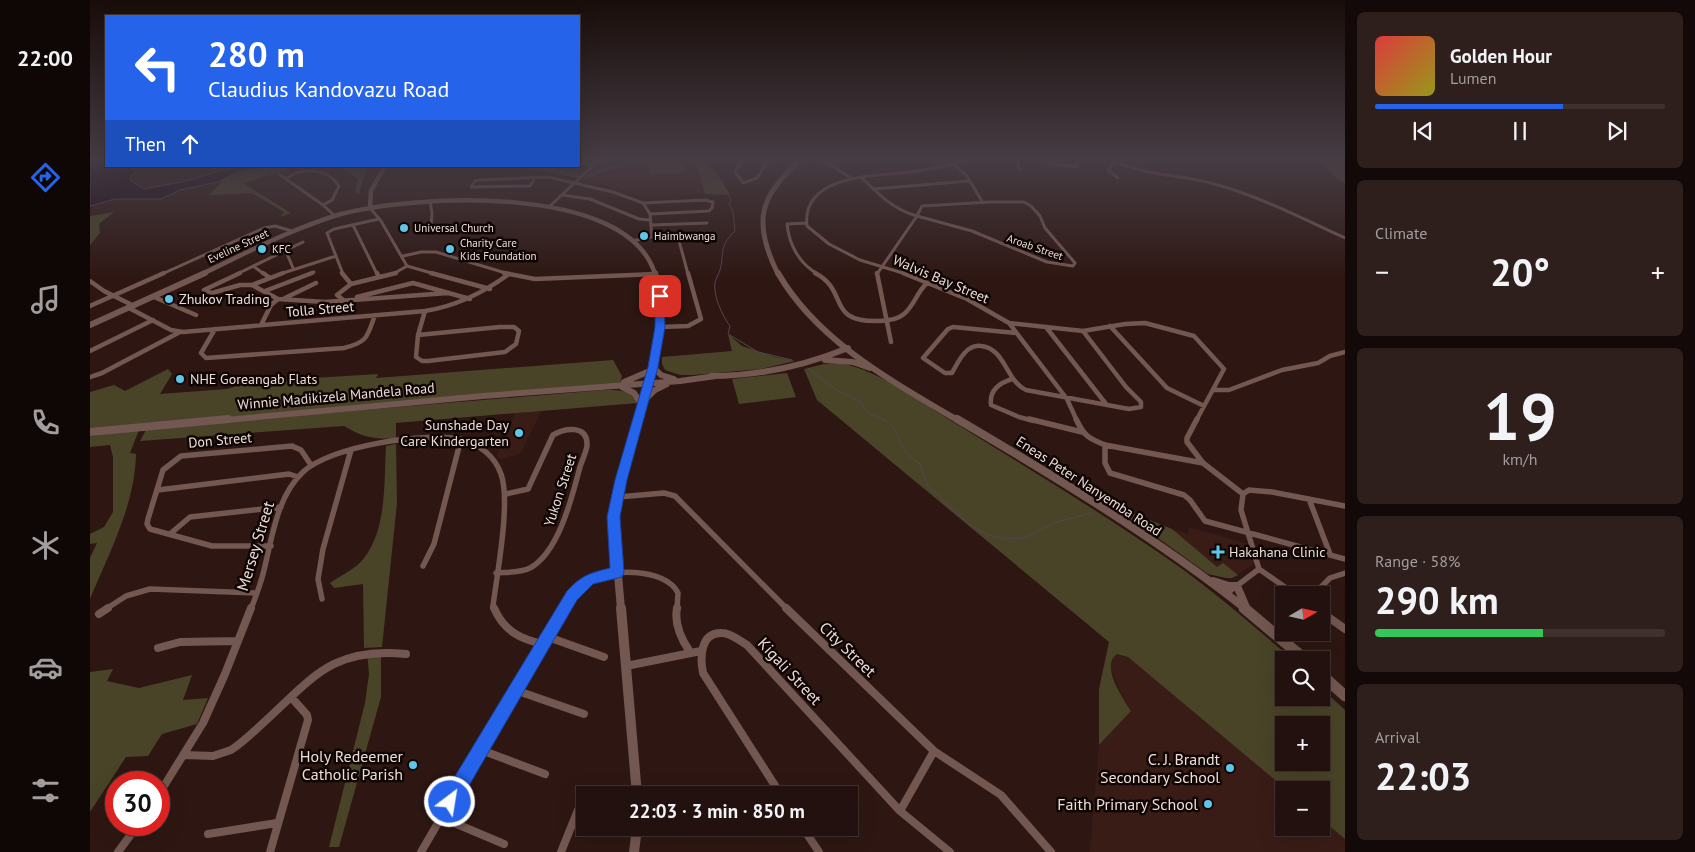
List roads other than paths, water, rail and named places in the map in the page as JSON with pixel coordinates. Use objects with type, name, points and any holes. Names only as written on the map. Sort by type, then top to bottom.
[{"type":"main road","name":"Eneas Peter Nanyemba Road","points":[[772,199],[765,210],[766,244],[774,266],[799,304],[834,337],[881,372],[1080,496],[1204,578],[1248,611],[1295,651]]},
{"type":"main road","points":[[821,359],[833,348],[834,337]]},
{"type":"main road","name":"Winnie Madikizela Mandela Road","points":[[90,432],[673,381],[778,370],[821,359],[848,348]]},
{"type":"main road","points":[[821,359],[853,362],[881,372]]},
{"type":"main road","points":[[619,385],[637,378],[652,368],[673,381]]},
{"type":"main road","points":[[619,385],[634,394],[643,403],[655,390],[673,381]]},
{"type":"main road","points":[[1204,578],[1221,584],[1237,586],[1248,611]]},
{"type":"main road","points":[[1330,682],[1345,696]]},
{"type":"street","points":[[315,199],[336,216]]},
{"type":"street","points":[[324,205],[333,199]]},
{"type":"street","points":[[368,199],[370,208],[403,256],[407,266]]},
{"type":"street","points":[[550,206],[558,199]]},
{"type":"street","points":[[586,199],[594,200],[640,219],[650,220]]},
{"type":"street","points":[[631,199],[643,203],[705,200],[712,202],[712,208],[706,211],[650,214]]},
{"type":"street","points":[[816,199],[809,210],[806,223],[786,224],[793,245],[802,262],[830,282],[844,313],[849,317],[861,320],[899,318],[908,311],[914,297],[926,283]]},
{"type":"street","points":[[885,199],[898,209],[917,216],[877,272],[887,319],[888,335],[891,342]]},
{"type":"street","points":[[980,199],[983,203]]},
{"type":"street","points":[[1254,199],[1294,214],[1345,238]]},
{"type":"street","points":[[430,201],[432,226]]},
{"type":"street","name":"Eveline Street","points":[[90,325],[292,232],[336,216],[370,208],[430,201],[503,201],[550,206],[596,220],[632,241],[642,252],[656,274],[661,305],[660,327],[649,383],[617,497],[614,517],[617,572],[636,786]]},
{"type":"street","name":"Aroab Street","points":[[1018,201],[1026,203],[1044,221],[1045,228],[1075,265],[1054,264],[1015,251],[975,232],[917,216],[922,206],[930,204],[1018,201]]},
{"type":"street","points":[[643,203],[650,214],[652,238]]},
{"type":"street","points":[[351,284],[344,277],[327,233],[334,229],[379,219]]},
{"type":"street","points":[[651,225],[707,223]]},
{"type":"street","name":"Walvis Bay Street","points":[[806,223],[810,230],[829,244],[860,260],[881,266],[967,299],[1009,322],[1067,399],[1082,432]]},
{"type":"street","points":[[353,225],[379,277]]},
{"type":"street","points":[[90,306],[264,228],[275,226],[292,232]]},
{"type":"street","points":[[632,241],[706,235]]},
{"type":"street","points":[[660,327],[690,325],[701,319],[678,237]]},
{"type":"street","points":[[302,242],[203,291],[212,293],[240,285],[252,285],[293,268],[336,256]]},
{"type":"street","points":[[285,249],[293,268]]},
{"type":"street","points":[[403,256],[421,252],[436,252],[509,274],[544,279],[656,274]]},
{"type":"street","points":[[253,266],[269,277]]},
{"type":"street","points":[[470,299],[413,284],[406,284],[346,300],[339,299],[337,295],[351,284],[398,272],[407,266],[490,289]]},
{"type":"street","points":[[265,291],[314,272]]},
{"type":"street","name":"Tolla Street","points":[[90,281],[153,320],[171,330],[180,332],[425,311],[448,307],[490,289],[509,274]]},
{"type":"street","points":[[261,325],[269,309],[278,299],[316,283]]},
{"type":"street","points":[[252,285],[256,289],[265,291],[278,299]]},
{"type":"street","points":[[284,298],[311,302],[448,293]]},
{"type":"street","points":[[154,296],[196,316]]},
{"type":"street","points":[[418,335],[500,326],[514,327],[519,331],[518,342],[515,347],[505,352],[422,361],[416,357],[418,335],[425,311]]},
{"type":"street","points":[[215,329],[201,352],[206,358],[264,355],[352,346],[367,338],[375,315]]},
{"type":"street","points":[[90,351],[153,320]]},
{"type":"street","points":[[1009,322],[1083,331],[1110,326],[1145,323],[1194,336],[1224,367],[1214,390],[1186,438],[1187,442],[1203,463],[1243,494]]},
{"type":"street","points":[[1110,326],[1144,365],[1168,388],[1204,406]]},
{"type":"street","points":[[1016,333],[952,327],[948,329],[924,358],[945,373],[952,373],[968,347],[975,345],[985,346],[992,349],[1003,359],[1012,379],[1026,390],[1128,409],[1138,408],[1142,405],[1083,331]]},
{"type":"street","points":[[1046,327],[1106,404]]},
{"type":"street","points":[[90,377],[102,373],[180,332]]},
{"type":"street","points":[[1214,390],[1229,390],[1282,370],[1318,363],[1330,356],[1345,352]]},
{"type":"street","points":[[1012,379],[999,382],[994,387],[990,398],[991,405],[1019,417],[1082,432],[1090,439],[1105,444],[1203,463]]},
{"type":"street","name":"Yukon Street","points":[[496,573],[517,571],[533,565],[555,540],[587,445],[586,436],[581,430],[569,428],[560,430],[553,435],[528,489],[506,494]]},
{"type":"street","name":"Mersey Street","points":[[170,778],[203,722],[238,641],[257,593],[281,507],[298,477],[311,465],[351,450],[401,440],[448,438],[472,442],[490,454],[500,471],[506,494],[493,606],[498,619],[520,638],[546,640],[604,657]]},
{"type":"street","points":[[423,566],[434,544],[461,439]]},
{"type":"street","points":[[1105,444],[1105,466],[1110,473],[1184,494],[1192,501],[1196,513],[1204,521],[1345,559]]},
{"type":"street","name":"Don Street","points":[[271,546],[212,546],[150,529],[147,524],[163,470],[181,456],[292,446],[301,450],[311,465]]},
{"type":"street","points":[[322,599],[318,579],[323,549],[351,450]]},
{"type":"street","points":[[158,490],[283,475],[298,477]]},
{"type":"street","points":[[1283,586],[1259,569],[1241,510],[1243,494],[1249,490],[1260,490],[1345,506]]},
{"type":"street","name":"City Street","points":[[617,497],[664,493],[674,496],[684,503],[710,532],[814,636],[934,751],[1001,795],[1051,852]]},
{"type":"street","points":[[1308,499],[1330,554]]},
{"type":"street","points":[[170,534],[190,517],[281,507]]},
{"type":"street","points":[[1226,594],[1259,569]]},
{"type":"street","points":[[421,852],[572,595],[584,583],[617,572],[649,574],[668,581],[676,588],[679,596],[676,616],[681,640],[690,652]]},
{"type":"street","points":[[1322,586],[1330,578],[1345,573]]},
{"type":"street","points":[[99,614],[126,596],[150,589],[257,593]]},
{"type":"street","points":[[1330,618],[1345,629]]},
{"type":"street","name":"Kigali Street","points":[[701,651],[704,644],[713,635],[722,633],[747,645],[900,811],[950,852]]},
{"type":"street","points":[[158,648],[180,642],[238,641]]},
{"type":"street","points":[[626,666],[640,665],[701,651],[700,663],[703,673],[775,786]]},
{"type":"street","points":[[185,755],[216,756],[226,754],[238,746],[322,670],[342,658],[366,652],[406,654]]},
{"type":"street","points":[[515,690],[584,714]]},
{"type":"street","points":[[270,852],[308,720],[303,709],[291,697]]},
{"type":"street","points":[[481,750],[545,774]]},
{"type":"street","points":[[900,811],[934,751]]},
{"type":"street","points":[[561,852],[576,815]]},
{"type":"street","points":[[440,817],[504,844]]},
{"type":"street","points":[[208,834],[277,823]]},
{"type":"street","points":[[118,852],[130,836]]},
{"type":"street","points":[[634,852],[636,836]]},
{"type":"street","points":[[808,836],[819,852]]},
{"type":"waterway","points":[[730,199],[729,204],[733,211],[735,231],[724,246],[720,270],[715,282],[715,293],[719,305],[730,326],[728,334],[758,352],[792,360]]},
{"type":"waterway","points":[[808,368],[833,388],[859,401],[870,414],[883,419],[893,427],[906,453],[920,464],[928,486],[969,524],[986,534],[1004,539],[1023,538],[1057,522],[1092,513]]},
{"type":"place","name":"Universal Church","points":[[404,228]]},
{"type":"place","name":"Haimbwanga","points":[[644,236]]},
{"type":"place","name":"KFC","points":[[262,249]]},
{"type":"place","name":"Charity Care Kids Foundation","points":[[450,249]]},
{"type":"place","name":"Zhukov Trading","points":[[169,299]]},
{"type":"place","name":"NHE Goreangab Flats","points":[[180,379]]},
{"type":"place","name":"Sunshade Day Care Kindergarten","points":[[519,433]]},
{"type":"place","name":"Hakahana Clinic","points":[[1218,552]]},
{"type":"place","name":"Holy Redeemer Catholic Parish","points":[[413,765]]},
{"type":"place","name":"C. J. Brandt Secondary School","points":[[1230,768]]},
{"type":"place","name":"Faith Primary School","points":[[1208,804]]}]
